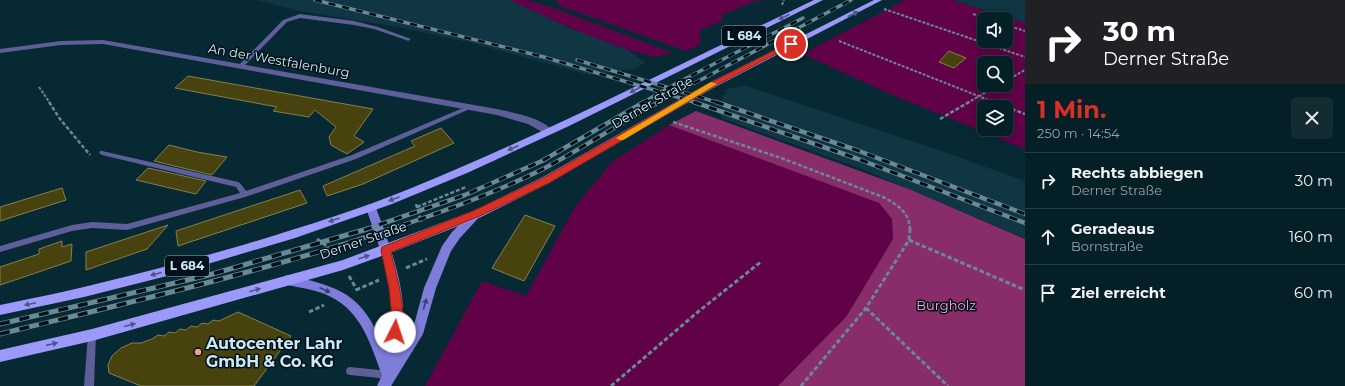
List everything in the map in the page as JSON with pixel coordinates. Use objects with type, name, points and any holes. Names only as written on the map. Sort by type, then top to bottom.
[{"type":"main road","name":"Derner Straße","points":[[0,310],[97,289],[168,271],[311,228],[371,208],[446,178],[549,132],[820,0]]},
{"type":"main road","name":"L 684","points":[[870,4],[879,0]]},
{"type":"main road","name":"Derner Straße","points":[[0,356],[92,335],[343,265],[386,250],[477,214],[546,180],[655,116],[710,86],[870,4]]},
{"type":"street","name":"An der Westfalenburg","points":[[0,51],[61,43],[103,42],[470,107],[519,118],[543,127],[549,132]]},
{"type":"street","points":[[371,208],[386,250],[394,288],[397,318],[387,381]]},
{"type":"street","points":[[387,381],[417,334],[430,288],[446,249],[456,235],[477,214]]},
{"type":"street","points":[[287,280],[317,286],[350,303],[362,317],[387,381]]},
{"type":"lane","points":[[240,67],[285,21],[300,16],[354,22],[408,39]]},
{"type":"lane","points":[[0,249],[72,228],[92,225],[127,227],[244,194],[354,157],[470,107]]},
{"type":"lane","points":[[102,153],[238,185],[244,194]]},
{"type":"lane","points":[[89,386],[92,335]]},
{"type":"lane","points":[[350,371],[387,381]]},
{"type":"path","points":[[870,4],[1025,57]]},
{"type":"path","points":[[973,14],[977,15]]},
{"type":"path","points":[[1013,27],[1025,31]]},
{"type":"path","points":[[839,41],[987,100]]},
{"type":"path","points":[[1013,77],[1025,70]]},
{"type":"path","points":[[39,87],[60,119],[88,154],[96,156],[102,153]]},
{"type":"path","points":[[940,119],[987,92]]},
{"type":"path","points":[[1013,110],[1025,114]]},
{"type":"path","points":[[655,116],[781,158],[883,197],[897,204],[909,218],[912,229],[909,240],[866,308],[801,386]]},
{"type":"path","points":[[417,207],[466,187]]},
{"type":"path","points":[[909,240],[1025,290]]},
{"type":"path","points":[[611,386],[699,311],[762,261]]},
{"type":"path","points":[[866,308],[948,386]]},
{"type":"shaded area","points":[[257,0],[510,0],[572,29],[628,50],[645,63],[634,69],[589,75],[472,43],[398,27],[299,11]]},
{"type":"shaded area","points":[[510,0],[526,0],[551,7],[673,53],[655,57],[625,49],[572,29]]},
{"type":"shaded area","points":[[557,0],[770,0],[755,1],[722,15],[722,21],[700,30],[700,45],[686,51],[558,5]]},
{"type":"shaded area","points":[[905,0],[952,0],[990,12],[977,12],[977,48],[1013,48],[1013,19],[1025,23],[1025,149],[993,136],[1013,136],[1013,100],[977,100],[977,129],[890,94],[803,54]]},
{"type":"shaded area","points":[[953,0],[1025,0],[1025,23],[1013,19],[1013,12],[991,12]]},
{"type":"shaded area","points":[[746,86],[936,149],[1025,181],[1025,238],[864,170],[721,118],[723,96],[727,93],[725,89]]},
{"type":"shaded area","points":[[669,125],[879,203],[892,219],[893,239],[846,317],[778,386],[425,386],[482,281],[526,296],[575,207],[612,162]]},
{"type":"green space","name":"Burgholz","points":[[696,111],[909,189],[1025,239],[1025,386],[778,386],[846,317],[893,239],[892,219],[879,203],[669,125]]},
{"type":"building","points":[[949,51],[966,58],[954,68],[939,62]]},
{"type":"building","points":[[188,76],[373,109],[354,136],[364,142],[347,154],[331,145],[329,137],[336,127],[315,110],[309,117],[273,111],[277,107],[175,88]]},
{"type":"building","points":[[441,128],[454,143],[363,184],[327,196],[323,186],[415,146],[411,141]]},
{"type":"building","points":[[169,145],[227,157],[212,175],[154,161]]},
{"type":"building","points":[[148,168],[206,181],[196,194],[136,180]]},
{"type":"building","points":[[62,188],[66,200],[0,221],[0,207]]},
{"type":"building","points":[[300,190],[307,203],[178,246],[176,231]]},
{"type":"building","points":[[525,215],[555,226],[524,281],[492,268]]},
{"type":"building","points":[[168,225],[147,249],[86,270],[86,252]]},
{"type":"building","points":[[62,241],[62,247],[72,244],[71,261],[0,285],[0,267],[39,254],[39,249]]},
{"type":"building","name":"Autocenter Lahr GmbH & Co. KG","points":[[238,312],[291,336],[254,386],[141,386],[109,373],[108,365],[112,356],[121,348],[132,343],[141,343],[158,335],[164,336],[169,332],[175,333],[180,329],[186,330],[191,326],[197,327],[202,323],[208,324],[213,320],[219,321]]},
{"type":"railway","points":[[315,0],[544,57],[661,92]]},
{"type":"railway","points":[[680,91],[851,0]]},
{"type":"railway","points":[[669,88],[803,18]]},
{"type":"railway","points":[[577,60],[669,88]]},
{"type":"railway","points":[[661,92],[669,88]]},
{"type":"railway","points":[[669,88],[680,91]]},
{"type":"railway","points":[[671,95],[680,91]]},
{"type":"railway","points":[[680,91],[718,103]]},
{"type":"railway","points":[[642,103],[661,92]]},
{"type":"railway","points":[[661,92],[671,95]]},
{"type":"railway","points":[[657,103],[671,95]]},
{"type":"railway","points":[[671,95],[696,103]]},
{"type":"railway","points":[[366,229],[465,195],[542,161],[644,102]]},
{"type":"railway","points":[[0,334],[245,273],[343,245],[427,217],[505,187],[543,169],[659,102]]},
{"type":"railway","points":[[696,103],[858,159],[1025,223]]},
{"type":"railway","points":[[718,103],[859,151],[1025,214]]},
{"type":"railway","points":[[0,324],[209,275],[366,229]]},
{"type":"slow traffic","points":[[620,138],[655,116],[714,84]]},
{"type":"place","name":"Autocenter Lahr GmbH & Co. KG","points":[[198,352]]},
{"type":"route","points":[[395,332],[397,318],[394,288],[386,250],[477,214],[546,180],[593,154],[655,116],[791,44]]}]
